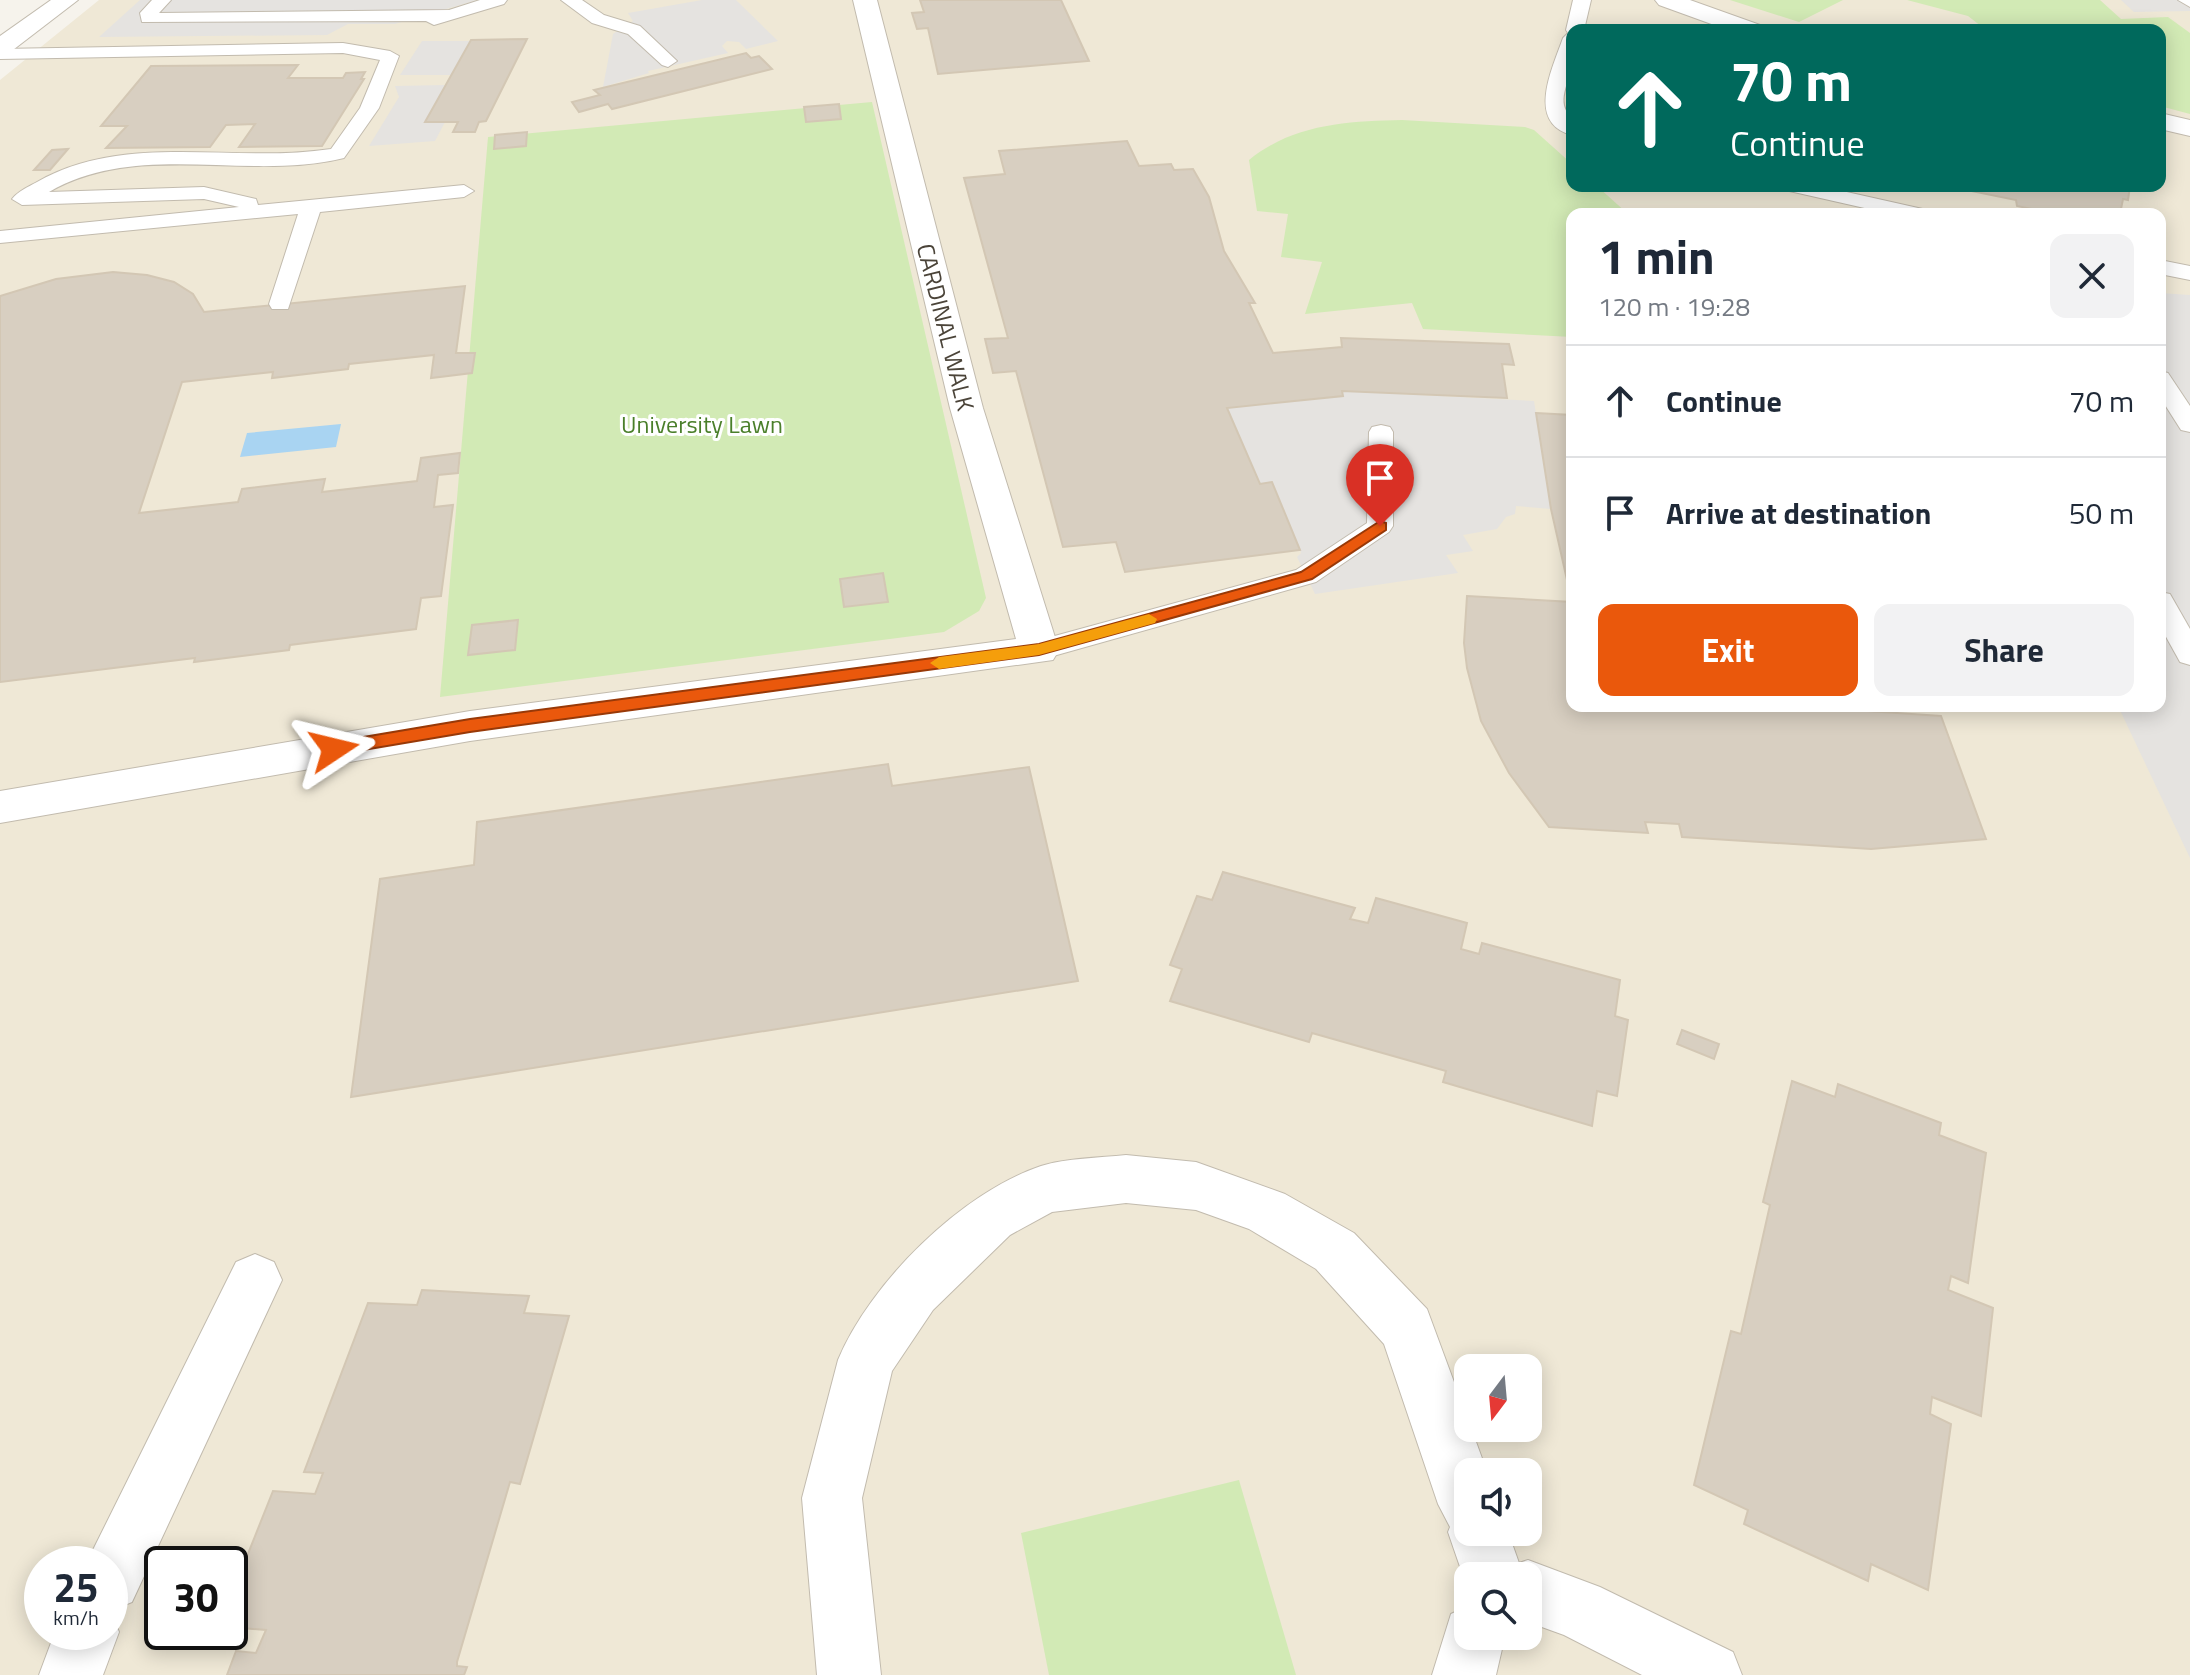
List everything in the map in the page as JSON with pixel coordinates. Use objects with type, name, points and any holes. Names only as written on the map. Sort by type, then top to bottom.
[{"type":"street","points":[[0,51],[66,0]]},
{"type":"street","name":"CARDINAL WALK","points":[[865,0],[953,361],[1004,547],[1039,650]]},
{"type":"street","points":[[1667,0],[1734,24]]},
{"type":"street","points":[[2166,122],[2190,128]]},
{"type":"street","points":[[0,807],[470,726],[1039,650]]},
{"type":"street","points":[[849,1675],[832,1498],[866,1360],[914,1291],[991,1218],[1045,1189],[1126,1179],[1196,1186],[1266,1211],[1335,1251],[1407,1328],[1454,1464]]},
{"type":"street","points":[[126,1546],[255,1280]]},
{"type":"street","points":[[1542,1596],[1578,1609],[1710,1675]]},
{"type":"street","points":[[71,1675],[80,1650]]},
{"type":"street","points":[[1464,1675],[1470,1650]]},
{"type":"lane","points":[[162,0],[148,18],[453,15]]},
{"type":"lane","points":[[343,48],[498,0]]},
{"type":"lane","points":[[570,0],[598,19],[634,30],[668,61]]},
{"type":"lane","points":[[1576,24],[1582,0]]},
{"type":"lane","points":[[0,51],[343,48],[390,56],[385,82],[372,106],[337,154],[298,160],[145,159],[108,163],[57,179],[22,199]]},
{"type":"lane","points":[[1566,56],[1553,96],[1557,115],[1566,123]]},
{"type":"lane","points":[[0,237],[464,191]]},
{"type":"lane","points":[[1821,192],[1893,208]]},
{"type":"lane","points":[[0,200],[204,193],[275,209]]},
{"type":"lane","points":[[280,304],[311,206]]},
{"type":"lane","points":[[2166,268],[2190,273]]},
{"type":"lane","points":[[2166,387],[2190,425]]},
{"type":"lane","points":[[1039,650],[1306,576],[1380,526],[1381,432]]},
{"type":"lane","points":[[2166,612],[2190,655]]},
{"type":"shaded area","points":[[99,0],[2190,0],[2190,1675],[0,1675],[0,80]]},
{"type":"shaded area","points":[[140,0],[477,0],[395,24],[348,24],[327,35],[99,37]]},
{"type":"shaded area","points":[[702,0],[736,0],[778,41],[746,49],[739,42],[727,41],[722,46],[728,53],[648,71],[603,87],[613,34],[633,21],[628,13]]},
{"type":"shaded area","points":[[2121,0],[2190,0],[2190,11],[2134,12]]},
{"type":"shaded area","points":[[422,41],[470,41],[452,75],[400,75]]},
{"type":"shaded area","points":[[446,85],[426,122],[445,122],[435,141],[369,146],[399,97],[395,86]]},
{"type":"shaded area","points":[[2166,293],[2190,295],[2190,858],[2121,712],[2166,712]]},
{"type":"shaded area","points":[[1342,391],[1534,401],[1551,509],[1516,506],[1515,514],[1506,517],[1497,529],[1463,535],[1473,551],[1446,555],[1458,573],[1315,594],[1297,557],[1301,553],[1272,483],[1260,484],[1227,408]]},
{"type":"green space","points":[[1730,0],[1843,0],[1799,22]]},
{"type":"green space","points":[[1907,0],[2100,0],[2121,19],[2168,17],[2190,33],[2190,114],[2166,108],[2166,24],[1978,24],[1968,16]]},
{"type":"green space","name":"University Lawn","points":[[872,102],[986,598],[979,611],[944,632],[440,697],[488,137]]},
{"type":"green space","points":[[1402,120],[1525,127],[1534,130],[1566,159],[1566,192],[1604,192],[1621,208],[1566,208],[1566,337],[1423,329],[1412,303],[1305,314],[1322,262],[1281,257],[1288,214],[1257,211],[1249,160],[1266,148],[1303,132],[1362,122]]},
{"type":"green space","points":[[1239,1480],[1296,1675],[1049,1675],[1021,1533]]},
{"type":"water","points":[[341,424],[336,447],[240,457],[247,433]]},
{"type":"building","points":[[920,0],[1061,0],[1089,61],[938,74],[928,28],[917,29],[912,13],[924,12]]},
{"type":"building","points":[[527,39],[486,121],[479,122],[475,132],[453,132],[458,122],[425,122],[471,40]]},
{"type":"building","points":[[746,53],[751,58],[759,56],[772,69],[612,109],[608,104],[579,112],[572,102],[600,95],[594,90]]},
{"type":"building","points":[[298,65],[288,78],[343,78],[346,73],[365,72],[361,79],[364,79],[322,146],[239,147],[255,124],[226,125],[210,147],[106,148],[127,126],[101,126],[151,66]]},
{"type":"building","points":[[839,104],[841,119],[806,122],[804,107]]},
{"type":"building","points":[[527,132],[526,146],[494,149],[495,135]]},
{"type":"building","points":[[1127,141],[1139,166],[1171,164],[1174,170],[1193,169],[1209,197],[1224,251],[1255,303],[1249,303],[1273,353],[1342,347],[1341,338],[1509,344],[1514,365],[1502,364],[1507,398],[1342,391],[1343,396],[1227,408],[1260,484],[1272,482],[1300,550],[1125,572],[1116,542],[1063,547],[1016,371],[993,373],[985,339],[1008,338],[964,178],[1005,174],[999,151]]},
{"type":"building","points":[[68,149],[50,170],[34,170],[52,150]]},
{"type":"building","points":[[1977,192],[2129,192],[2128,200],[2123,199],[2121,208],[2027,208],[2017,206],[2016,200]]},
{"type":"building","points":[[113,272],[147,275],[174,282],[193,294],[204,312],[465,286],[456,353],[475,353],[472,373],[431,378],[434,355],[349,364],[348,369],[272,378],[273,372],[182,382],[139,513],[238,502],[242,489],[325,479],[322,492],[417,481],[421,458],[460,453],[458,473],[438,475],[434,507],[453,505],[441,596],[421,598],[416,629],[290,645],[289,650],[0,682],[0,296],[56,279]]},
{"type":"building","points":[[1536,413],[1566,415],[1566,575],[1551,509]]},
{"type":"building","points":[[883,573],[888,602],[844,607],[840,579]]},
{"type":"building","points":[[1467,596],[1566,602],[1566,712],[1882,712],[1941,716],[1986,839],[1871,849],[1682,837],[1679,824],[1645,822],[1648,833],[1549,827],[1509,773],[1481,721],[1464,643]]},
{"type":"building","points":[[518,620],[515,650],[468,655],[472,625]]},
{"type":"building","points":[[888,764],[892,786],[1029,767],[1078,981],[351,1097],[380,879],[474,865],[477,822]]},
{"type":"building","points":[[1223,872],[1355,908],[1350,919],[1368,923],[1376,898],[1467,923],[1461,949],[1479,954],[1482,943],[1620,980],[1615,1016],[1628,1020],[1617,1096],[1597,1091],[1592,1126],[1443,1082],[1446,1071],[1312,1033],[1309,1042],[1170,1001],[1182,969],[1170,965],[1197,896],[1212,900]]},
{"type":"building","points":[[1682,1030],[1719,1044],[1714,1059],[1677,1044]]},
{"type":"building","points":[[1792,1081],[1835,1097],[1838,1084],[1941,1123],[1939,1135],[1986,1153],[1968,1283],[1951,1276],[1948,1290],[1993,1308],[1981,1416],[1932,1397],[1930,1414],[1951,1424],[1928,1590],[1871,1564],[1868,1581],[1744,1524],[1748,1510],[1694,1485],[1731,1331],[1741,1334],[1770,1205],[1763,1202]]},
{"type":"building","points":[[422,1290],[529,1296],[524,1313],[569,1316],[520,1484],[510,1482],[457,1662],[457,1666],[467,1667],[464,1675],[227,1675],[236,1651],[256,1653],[266,1630],[248,1628],[248,1554],[273,1491],[315,1494],[323,1473],[304,1472],[368,1303],[417,1305]]},
{"type":"slow traffic","points":[[939,663],[1039,650],[1149,619]]},
{"type":"route","points":[[334,749],[470,726],[1039,650],[1306,576],[1380,526]]}]
